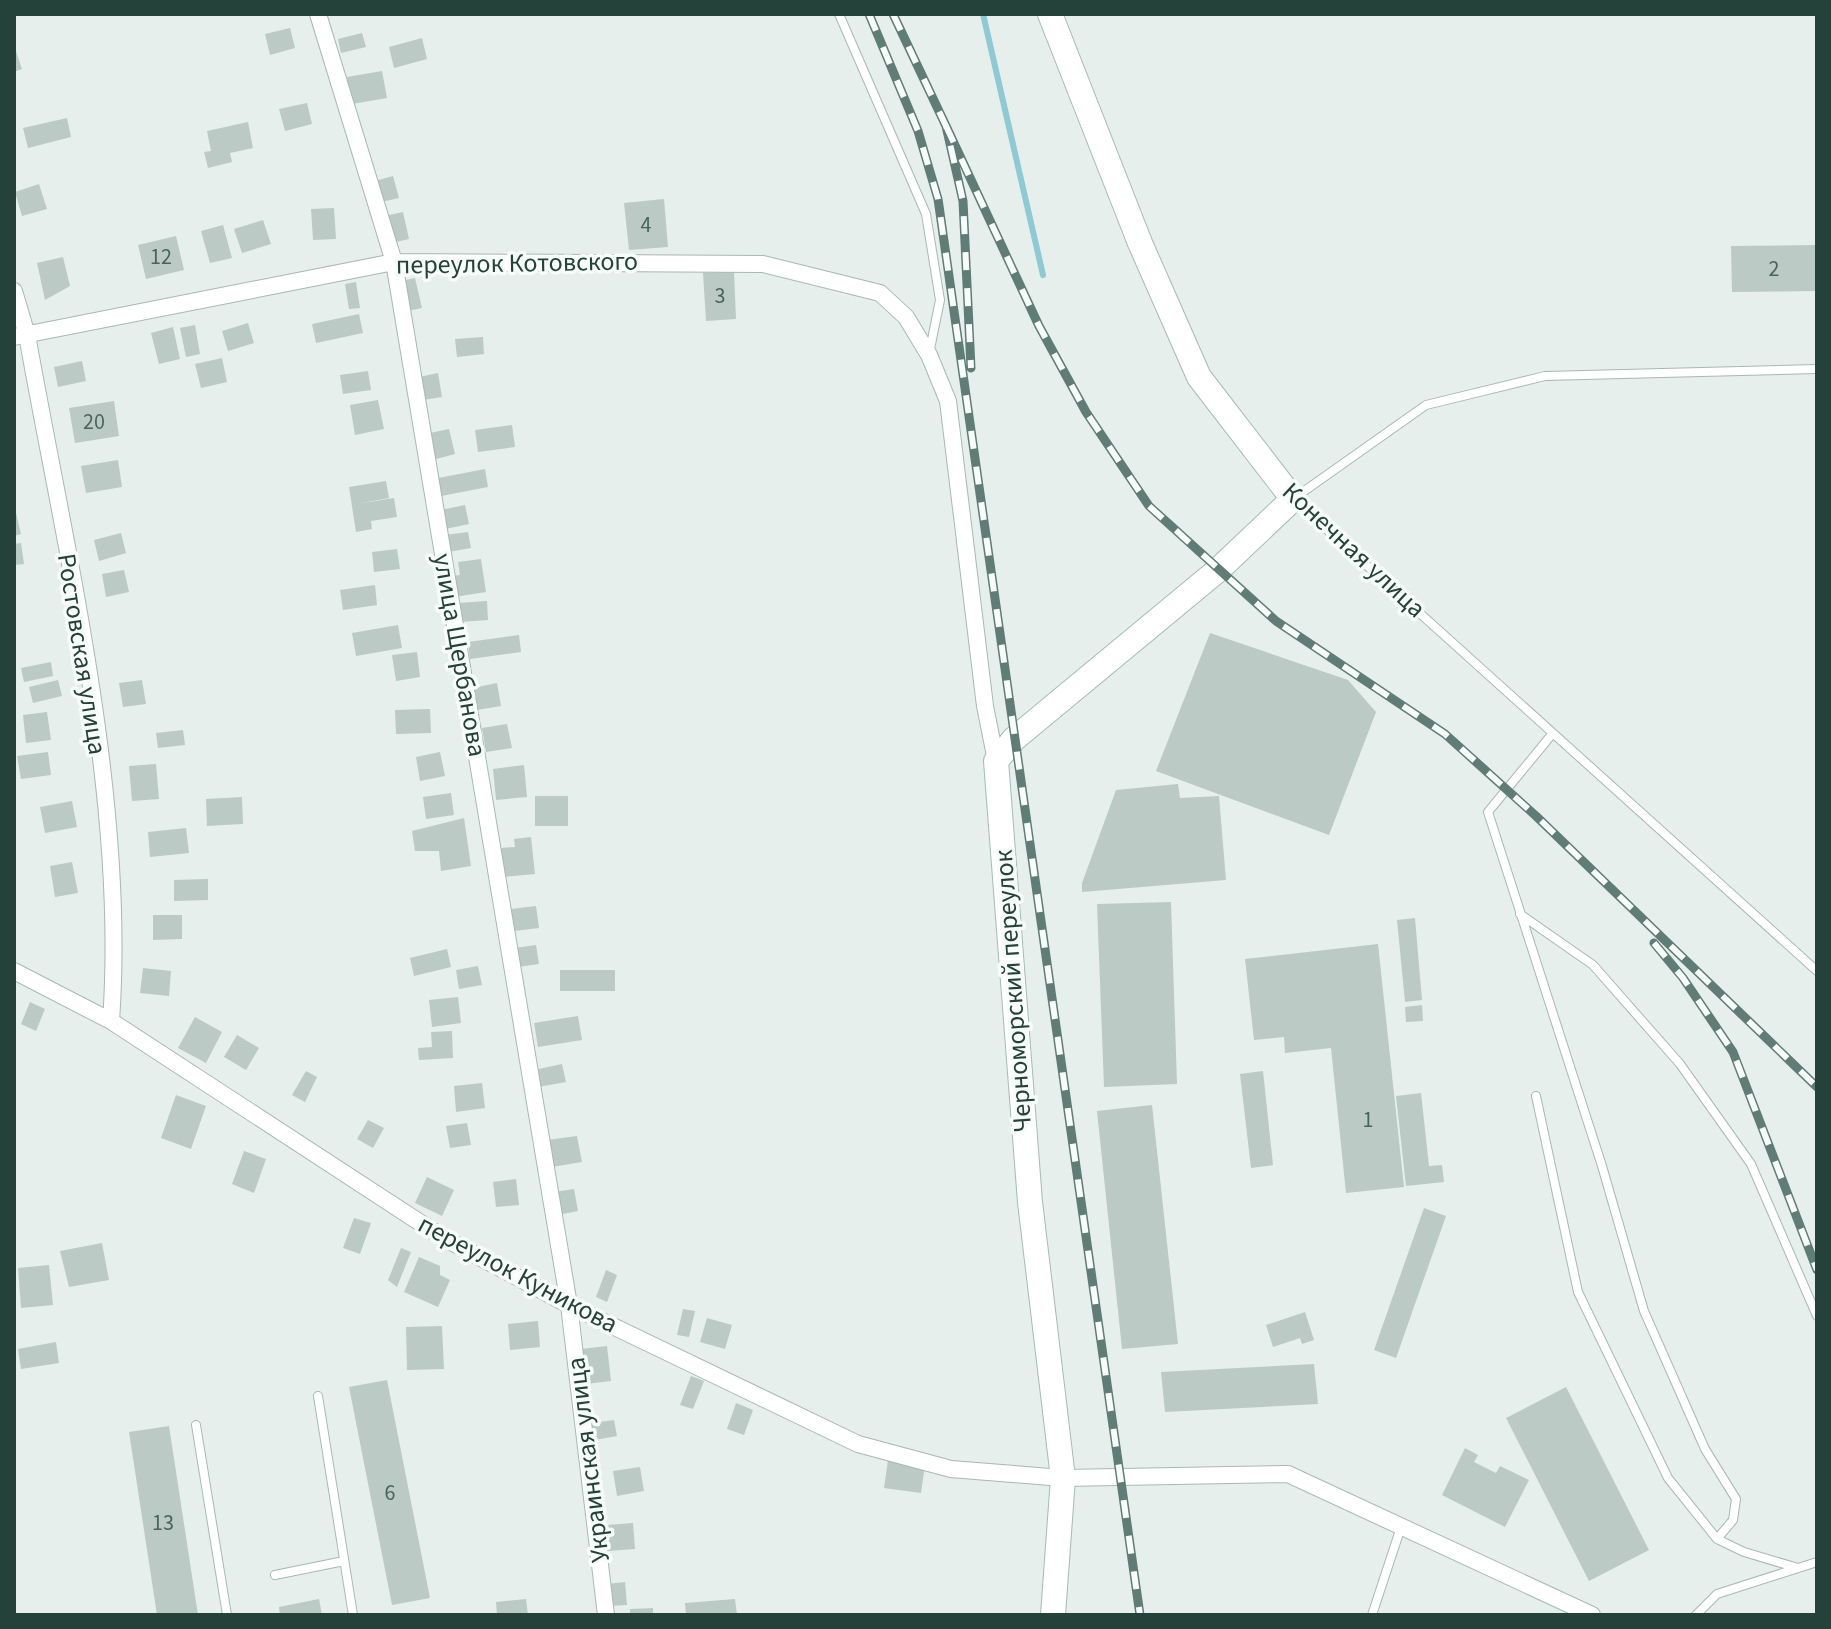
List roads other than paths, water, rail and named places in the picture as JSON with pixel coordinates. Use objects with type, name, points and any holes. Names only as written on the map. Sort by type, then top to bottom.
[{"type":"street","name":"улица Щербанова","points":[[318,14],[394,262],[569,1305]]},
{"type":"street","name":"Конечная улица","points":[[1050,14],[1140,243],[1199,377],[1293,499]]},
{"type":"street","name":"переулок Котовского","points":[[20,336],[394,262],[763,264],[880,293],[906,317],[929,355]]},
{"type":"street","name":"Ростовская улица","points":[[14,291],[20,336],[93,710],[116,949],[111,1021]]},
{"type":"street","points":[[929,355],[948,401],[985,706],[996,761]]},
{"type":"street","points":[[996,761],[1014,739],[1218,570],[1293,499]]},
{"type":"street","name":"Черноморский переулок","points":[[996,761],[1030,1202],[1063,1478],[1053,1615]]},
{"type":"street","name":"переулок Куникова","points":[[14,971],[111,1021],[442,1237],[569,1305],[858,1444],[951,1469],[1063,1478],[1288,1474],[1592,1615]]},
{"type":"street","name":"Украинская улица","points":[[569,1305],[606,1615]]},
{"type":"lane","points":[[839,14],[926,214],[940,300],[929,355]]},
{"type":"lane","points":[[1293,499],[1426,405],[1545,376],[1817,369]]},
{"type":"lane","name":"Конечная улица","points":[[1293,499],[1817,971]]},
{"type":"lane","points":[[1553,733],[1488,812],[1602,1166],[1644,1311],[1705,1449],[1736,1499],[1733,1520],[1717,1539]]},
{"type":"lane","points":[[1520,914],[1593,965],[1680,1064],[1751,1164],[1817,1316]]},
{"type":"lane","points":[[1536,1096],[1578,1292],[1668,1478],[1717,1539],[1744,1552],[1798,1568]]},
{"type":"lane","points":[[318,1396],[353,1615]]},
{"type":"lane","points":[[196,1425],[227,1615]]},
{"type":"lane","points":[[1372,1615],[1401,1526]]},
{"type":"lane","points":[[275,1575],[344,1561]]},
{"type":"lane","points":[[1696,1615],[1717,1594],[1817,1562]]},
{"type":"waterway","points":[[983,14],[1043,275]]},
{"type":"railway","points":[[869,14],[918,131],[938,199],[1140,1615]]},
{"type":"railway","points":[[893,14],[946,126],[963,201],[971,368]]},
{"type":"railway","points":[[946,126],[1039,326],[1086,412],[1149,506],[1276,621],[1445,734],[1536,816],[1817,1087]]},
{"type":"railway","points":[[1654,943],[1683,978],[1733,1052],[1817,1270]]}]
